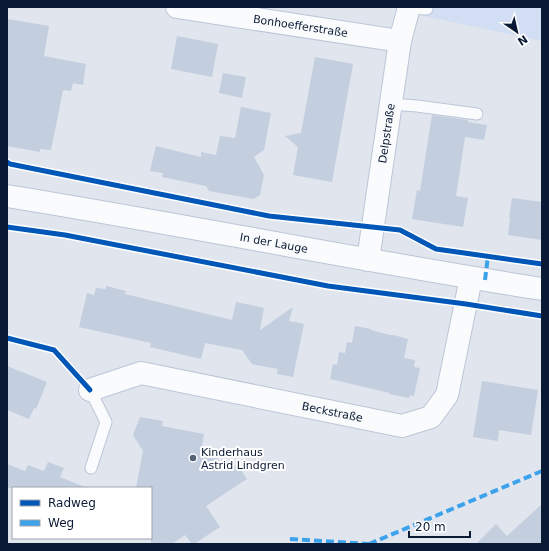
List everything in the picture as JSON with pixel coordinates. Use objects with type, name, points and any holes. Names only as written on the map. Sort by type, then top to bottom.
[{"type":"street","name":"Bonhoefferstraße","points":[[176,7],[400,41]]},
{"type":"street","name":"Delpstraße","points":[[368,260],[400,41],[415,8]]},
{"type":"street","name":"In der Lauge","points":[[7,196],[71,206],[471,278],[542,289]]},
{"type":"street","name":"Beckstraße","points":[[90,390],[141,373],[402,426],[431,417],[447,395],[471,278]]},
{"type":"lane","points":[[391,104],[477,114]]},
{"type":"lane","points":[[90,390],[106,422],[91,468]]},
{"type":"shaded area","points":[[427,7],[542,7],[542,41],[424,16]]},
{"type":"building","points":[[7,19],[49,26],[44,56],[86,64],[83,85],[73,83],[71,91],[63,90],[51,150],[40,149],[40,152],[7,146]]},
{"type":"building","points":[[177,36],[218,44],[212,77],[171,69]]},
{"type":"building","points":[[315,57],[353,64],[332,182],[293,175],[298,147],[285,136],[301,133]]},
{"type":"building","points":[[223,73],[246,77],[242,98],[219,93]]},
{"type":"building","points":[[241,107],[271,113],[264,150],[254,157],[264,175],[260,195],[254,199],[209,191],[206,186],[162,177],[163,173],[150,171],[156,146],[201,157],[201,152],[216,155],[220,136],[235,138]]},
{"type":"building","points":[[432,115],[468,120],[468,122],[487,125],[484,140],[465,137],[456,196],[468,198],[463,227],[412,219],[417,190],[420,191]]},
{"type":"building","points":[[512,198],[542,202],[542,240],[508,235]]},
{"type":"building","points":[[106,286],[126,291],[125,294],[232,320],[236,302],[264,308],[260,330],[293,307],[289,321],[304,324],[293,377],[277,374],[278,369],[252,364],[242,350],[205,343],[201,359],[150,347],[151,343],[79,327],[87,293],[94,295],[96,288],[106,289]]},
{"type":"building","points":[[355,326],[408,339],[404,358],[415,360],[414,367],[420,368],[414,396],[410,395],[409,398],[389,394],[390,393],[330,379],[333,364],[337,365],[339,352],[345,353],[347,342],[352,343]]},
{"type":"building","points":[[7,366],[47,382],[36,409],[34,408],[29,419],[7,410]]},
{"type":"building","points":[[482,381],[538,390],[531,435],[499,430],[498,441],[473,437]]},
{"type":"building","points":[[140,417],[163,421],[162,426],[204,434],[202,447],[210,448],[226,471],[237,464],[247,479],[206,506],[220,527],[194,544],[192,544],[185,535],[172,544],[151,544],[152,487],[136,487],[143,451],[133,435]]},
{"type":"building","points":[[48,462],[64,468],[60,477],[85,487],[7,488],[7,464],[25,471],[28,465],[44,471]]},
{"type":"building","points":[[542,504],[542,544],[476,544],[496,524],[507,536]]},
{"type":"marked path","points":[[485,280],[488,256]]},
{"type":"marked path","points":[[369,544],[542,471]]},
{"type":"marked path","points":[[290,539],[369,544]]},
{"type":"cycle path","points":[[7,162],[10,164],[269,216],[400,230],[436,249],[542,264]]},
{"type":"cycle path","points":[[7,227],[65,235],[328,286],[466,304],[542,316]]},
{"type":"cycle path","points":[[7,338],[54,350],[90,390]]},
{"type":"place","name":"Kinderhaus Astrid Lindgren","points":[[193,458]]}]
